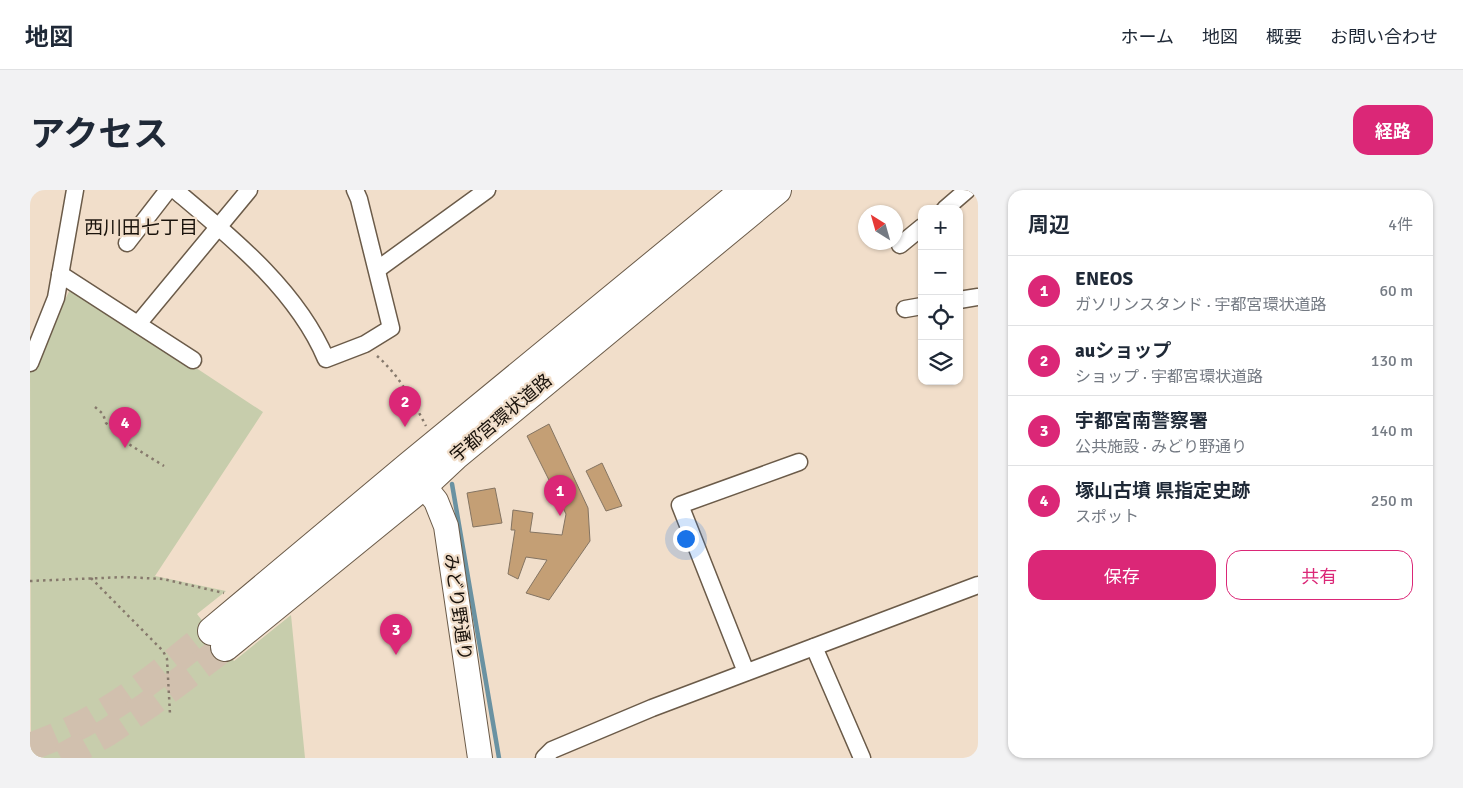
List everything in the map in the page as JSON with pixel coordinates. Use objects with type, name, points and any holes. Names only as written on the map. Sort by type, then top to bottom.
[{"type":"highway","name":"宇都宮環状道路","points":[[416,476],[435,446],[745,190]]},
{"type":"highway","name":"宇都宮環状道路","points":[[219,639],[416,476],[455,456],[777,190]]},
{"type":"street","points":[[30,363],[56,298],[75,190]]},
{"type":"street","points":[[127,243],[168,190]]},
{"type":"street","points":[[175,190],[219,227],[284,292],[309,326],[326,359],[360,346],[391,328],[378,269],[355,190]]},
{"type":"street","points":[[138,324],[249,190]]},
{"type":"street","points":[[378,269],[487,190]]},
{"type":"street","points":[[950,205],[968,190]]},
{"type":"street","points":[[903,243],[918,231]]},
{"type":"street","points":[[60,274],[193,360]]},
{"type":"street","points":[[963,299],[978,297]]},
{"type":"street","points":[[905,309],[918,307]]},
{"type":"street","points":[[746,672],[680,505],[799,462]]},
{"type":"street","name":"みどり野通り","points":[[416,476],[436,501],[446,526],[480,758]]},
{"type":"street","points":[[544,758],[552,750],[652,708],[978,585]]},
{"type":"street","points":[[814,647],[862,758]]},
{"type":"path","points":[[360,346],[380,359],[405,388],[435,446]]},
{"type":"path","points":[[96,407],[103,414],[106,422],[128,443],[164,466]]},
{"type":"path","points":[[30,581],[125,577],[163,579],[232,594]]},
{"type":"path","points":[[91,578],[163,651],[167,659],[170,714]]},
{"type":"green space","points":[[72,286],[263,412],[155,576],[226,591],[197,614],[234,661],[291,615],[305,758],[31,758],[30,366]]},
{"type":"building","points":[[549,424],[588,508],[590,541],[549,600],[526,593],[547,560],[526,557],[518,579],[508,574],[515,530],[511,530],[513,510],[533,513],[530,532],[562,535],[566,514],[527,436]]},
{"type":"building","points":[[602,463],[622,506],[606,511],[586,471]]},
{"type":"building","points":[[495,488],[502,523],[473,527],[467,493]]},
{"type":"waterway","points":[[452,484],[499,758]]},
{"type":"tunnel","points":[[30,747],[73,729],[112,707],[156,676],[212,631]]},
{"type":"tunnel","points":[[61,758],[108,732],[148,705],[225,647]]},
{"type":"place","name":"auショップ","points":[[405,427]]},
{"type":"place","name":"塚山古墳 県指定史跡","points":[[125,448]]},
{"type":"place","name":"ENEOS","points":[[560,516]]},
{"type":"place","name":"宇都宮南警察署","points":[[396,655]]},
{"type":"district","name":"西川田七丁目","points":[[141,227]]}]
